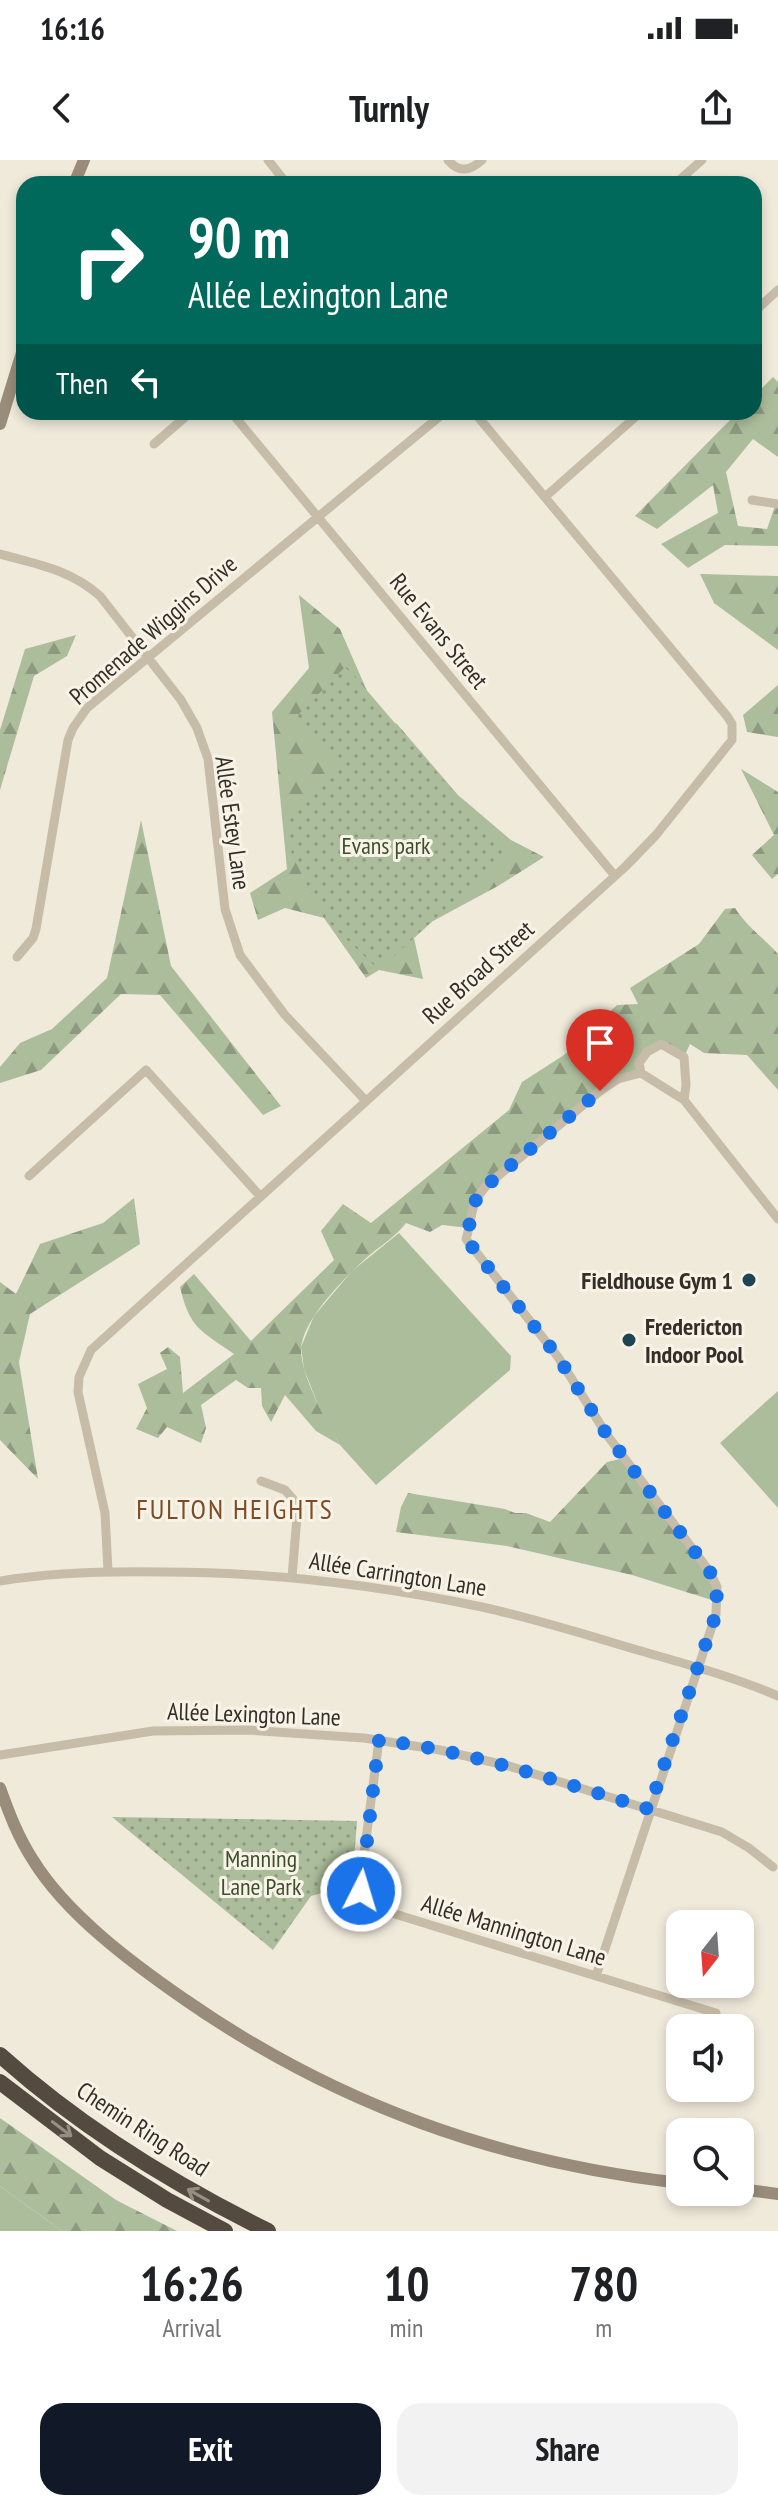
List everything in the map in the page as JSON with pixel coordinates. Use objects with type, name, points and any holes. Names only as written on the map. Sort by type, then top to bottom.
[{"type":"highway","name":"Chemin Ring Road","points":[[0,2055],[69,2112],[119,2147],[167,2177],[268,2231]]},
{"type":"highway","name":"Chemin Ring Road","points":[[0,2082],[100,2158],[167,2200],[225,2231]]},
{"type":"street","points":[[448,160],[459,169],[468,169],[482,160]]},
{"type":"street","points":[[684,176],[702,160]]},
{"type":"street","points":[[0,424],[16,372]]},
{"type":"street","points":[[154,444],[182,420]]},
{"type":"street","name":"Rue Evans Street","points":[[238,420],[615,876]]},
{"type":"street","name":"Promenade Wiggins Drive","points":[[17,957],[33,938],[36,929],[66,754],[73,728],[87,708],[435,420]]},
{"type":"street","name":"Rue Broad Street","points":[[108,1571],[105,1513],[78,1392],[84,1363],[102,1338],[615,876],[675,812],[727,748],[734,732],[727,716],[481,420]]},
{"type":"street","points":[[545,497],[632,420]]},
{"type":"street","points":[[752,500],[778,504]]},
{"type":"street","name":"Allée Estey Lane","points":[[0,554],[76,577],[100,596],[181,700],[197,728],[208,759],[225,909],[240,955],[285,1015],[366,1101]]},
{"type":"street","points":[[684,1100],[684,1057],[661,1044],[647,1052],[639,1063],[641,1073],[684,1100],[778,1219]]},
{"type":"street","points":[[29,1176],[146,1070],[260,1196]]},
{"type":"street","points":[[596,1976],[698,1669],[718,1602],[717,1587],[710,1572],[607,1435],[558,1357],[466,1239],[471,1210],[476,1197],[486,1186],[600,1091],[618,1079],[641,1073]]},
{"type":"street","points":[[261,1481],[285,1490],[298,1505],[292,1577]]},
{"type":"street","name":"Allée Carrington Lane","points":[[0,1581],[108,1571],[198,1572],[292,1577],[377,1588],[538,1620],[778,1696]]},
{"type":"street","name":"Allée Lexington Lane","points":[[0,1755],[153,1731],[248,1730],[379,1740],[509,1766],[722,1832],[773,1867]]},
{"type":"street","name":"Allée Mannington Lane","points":[[379,1740],[361,1877],[361,1891],[370,1903],[382,1910],[716,2013]]},
{"type":"street","points":[[0,1788],[13,1823],[33,1861],[57,1891],[90,1923],[165,1985],[242,2038],[287,2064],[376,2107],[475,2142],[571,2166],[666,2181]]},
{"type":"street","points":[[754,2191],[778,2194]]},
{"type":"green space","points":[[773,377],[778,382],[778,457],[753,439],[726,472],[738,526],[767,529],[778,504],[778,546],[725,545],[688,568],[661,544],[718,513],[713,485],[657,529],[635,516],[730,420],[762,420],[762,388]]},
{"type":"green space","points":[[700,574],[778,576],[778,650],[714,603]]},
{"type":"green space","name":"Evans park","points":[[299,595],[340,629],[378,716],[397,724],[458,795],[511,840],[544,857],[433,921],[414,938],[423,979],[379,970],[366,978],[324,918],[285,908],[258,920],[250,893],[287,869],[272,712],[309,668]]},
{"type":"green space","points":[[76,635],[67,656],[34,676],[0,790],[0,730],[25,649]]},
{"type":"green space","name":"Evans park","points":[[346,666],[506,853],[379,970],[324,918],[292,855],[287,819],[345,765],[294,719]]},
{"type":"green space","points":[[778,685],[778,737],[747,732],[743,715]]},
{"type":"green space","points":[[741,769],[778,792],[778,874],[772,879],[752,855],[774,835]]},
{"type":"green space","points":[[141,820],[171,966],[281,1106],[263,1115],[160,995],[121,994],[41,1070],[0,1083],[0,1067],[20,1043],[52,1029],[107,978]]},
{"type":"green space","points":[[735,908],[778,954],[778,1090],[747,1055],[704,1053],[690,1044],[684,1057],[661,1044],[647,1053],[641,1073],[618,1079],[486,1186],[469,1228],[442,1225],[430,1232],[406,1223],[336,1289],[303,1337],[302,1359],[309,1385],[340,1445],[316,1431],[285,1395],[271,1422],[262,1406],[261,1388],[248,1388],[236,1380],[201,1405],[206,1428],[201,1443],[167,1427],[158,1438],[136,1429],[147,1408],[138,1384],[167,1369],[160,1353],[168,1347],[180,1357],[183,1393],[234,1354],[198,1327],[188,1312],[180,1287],[194,1274],[251,1341],[334,1260],[321,1231],[343,1204],[371,1223],[509,1110],[522,1082],[564,1055],[617,1005],[638,1004],[630,988],[699,944],[725,909]]},
{"type":"green space","points":[[134,1198],[140,1244],[30,1314],[19,1362],[38,1479],[0,1440],[0,1282],[16,1294],[40,1244],[103,1223]]},
{"type":"green space","points":[[399,1233],[511,1356],[510,1370],[376,1485],[340,1445],[324,1420],[304,1369],[301,1347],[314,1316],[352,1271]]},
{"type":"green space","points":[[778,1391],[778,1508],[720,1443]]},
{"type":"green space","points":[[624,1458],[710,1572],[718,1602],[632,1575],[507,1546],[396,1532],[401,1507],[408,1493],[526,1513],[550,1522],[607,1462]]},
{"type":"green space","name":"Manning Lane Park","points":[[112,1817],[357,1821],[352,1885],[311,1896],[273,1950]]},
{"type":"green space","points":[[0,2118],[116,2200],[177,2231],[62,2231],[0,2186]]},
{"type":"green space","points":[[0,2186],[62,2231],[0,2231]]},
{"type":"place","name":"Fieldhouse Gym 1","points":[[749,1280]]},
{"type":"place","name":"Fredericton Indoor Pool","points":[[629,1340]]},
{"type":"district","name":"FULTON HEIGHTS","points":[[235,1508]]},
{"type":"route","points":[[361,1891],[379,1740],[509,1766],[649,1809],[716,1614],[717,1587],[710,1572],[607,1435],[558,1357],[466,1239],[476,1197],[600,1091]]}]
